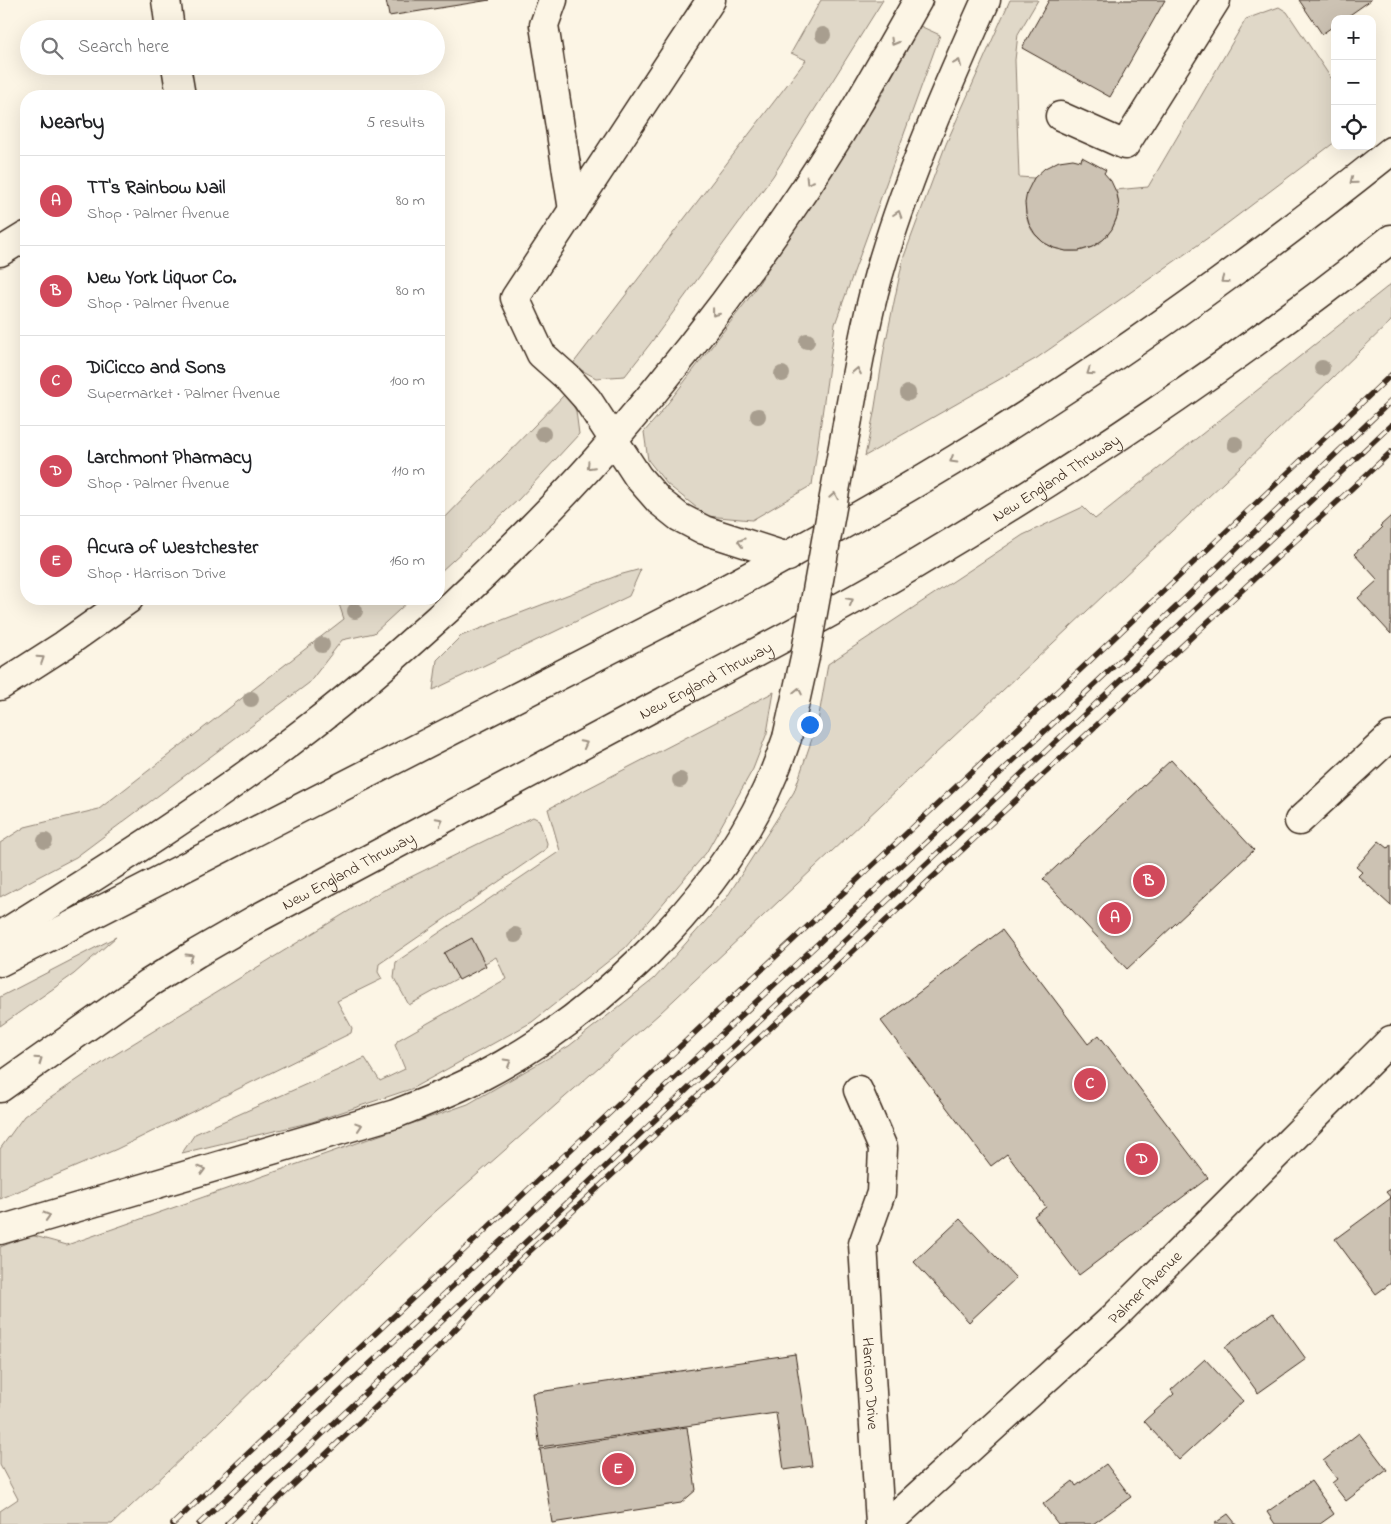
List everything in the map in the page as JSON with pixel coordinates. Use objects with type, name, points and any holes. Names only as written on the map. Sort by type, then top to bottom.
[{"type":"main road","points":[[166,0],[169,20]]},
{"type":"main road","points":[[553,0],[544,24],[573,210]]},
{"type":"main road","points":[[711,0],[515,298],[541,354],[569,379],[587,399],[638,477],[659,500],[679,517],[704,530],[788,557]]},
{"type":"main road","points":[[0,936],[149,842],[260,765],[312,726],[365,682],[471,587],[555,502],[613,440],[676,364],[712,318],[791,209],[841,131],[918,0]]},
{"type":"main road","points":[[0,1230],[395,1114],[439,1097],[512,1060],[565,1024],[633,967],[685,912],[720,868],[752,818],[766,792],[787,738],[805,657],[848,419],[870,311],[883,261],[904,195],[938,109],[986,0]]},
{"type":"main road","points":[[1060,116],[1125,145],[1216,0]]},
{"type":"main road","points":[[178,75],[180,90]]},
{"type":"main road","points":[[0,962],[788,557],[973,448],[1166,321],[1257,256],[1391,151]]},
{"type":"main road","name":"New England Thruway","points":[[0,1088],[141,988],[258,918],[820,618],[921,560],[1103,446],[1197,383],[1296,312],[1391,239]]},
{"type":"main road","points":[[0,252],[20,240]]},
{"type":"main road","points":[[0,686],[64,645],[121,605]]},
{"type":"main road","points":[[1299,821],[1391,736]]},
{"type":"main road","name":"Palmer Avenue","points":[[887,1524],[1115,1316],[1391,1040]]},
{"type":"main road","name":"Harrison Drive","points":[[858,1090],[883,1148],[881,1193],[863,1244],[880,1524]]},
{"type":"shaded area","points":[[821,0],[883,0],[773,176],[625,376],[596,378],[572,365],[806,60],[791,53]]},
{"type":"shaded area","points":[[1010,0],[1038,0],[1018,34],[1015,60],[1019,177],[1034,178],[1026,204],[1028,221],[1035,235],[1047,245],[1062,250],[1078,251],[1093,246],[1106,236],[1118,213],[1118,201],[1115,190],[1148,187],[1246,19],[1279,7],[1287,12],[1331,78],[1331,145],[1212,235],[1037,358],[865,456],[903,259],[946,144]]},
{"type":"shaded area","points":[[920,26],[940,35],[835,324],[812,485],[752,520],[707,516],[667,484],[648,460],[644,432],[749,298],[880,98]]},
{"type":"shaded area","points":[[1391,284],[1391,321],[1241,466],[659,1014],[428,1218],[221,1421],[112,1524],[0,1524],[0,1511],[18,1499],[0,1465],[0,1247],[31,1235],[67,1245],[468,1104],[569,1046],[654,979],[727,897],[794,792],[818,721],[828,664],[1023,535],[1083,507],[1095,519]]},
{"type":"shaded area","points":[[566,393],[576,411],[579,434],[519,499],[445,567],[445,518]]},
{"type":"shaded area","points":[[641,569],[629,596],[433,690],[437,660],[461,636],[619,575]]},
{"type":"shaded area","points":[[339,605],[404,605],[374,633],[342,640],[309,683],[76,857],[0,897],[0,843],[25,827],[99,809],[344,619]]},
{"type":"shaded area","points":[[774,692],[767,733],[753,769],[706,853],[625,948],[532,1022],[411,1089],[312,1122],[182,1153],[195,1134],[365,1058],[380,1081],[405,1069],[395,1045],[398,1040],[506,979],[496,957],[409,1005],[394,978],[396,962],[560,851],[548,809]]},
{"type":"shaded area","points":[[533,817],[539,820],[547,843],[546,849],[379,964],[378,972],[382,979],[337,1001],[352,1028],[351,1033],[117,1149],[0,1199],[0,1149],[24,1116],[108,1059],[378,893]]},
{"type":"shaded area","points":[[116,937],[74,974],[0,1026],[0,997]]},
{"type":"building","points":[[386,0],[490,0],[389,16]]},
{"type":"building","points":[[1049,0],[1165,0],[1110,97],[1022,48]]},
{"type":"building","points":[[1299,0],[1371,0],[1350,15],[1331,15],[1331,28],[1322,34]]},
{"type":"building","points":[[1082,157],[1106,170],[1104,173],[1111,181],[1117,194],[1119,206],[1112,229],[1104,239],[1092,247],[1079,251],[1066,251],[1054,248],[1043,242],[1035,234],[1029,224],[1025,203],[1027,192],[1034,178],[1045,168],[1059,161],[1073,159],[1081,161]]},
{"type":"building","points":[[1391,516],[1391,634],[1358,598],[1378,580],[1354,554],[1382,528],[1380,526]]},
{"type":"building","points":[[1171,760],[1254,850],[1127,969],[1043,879]]},
{"type":"building","points":[[1379,841],[1388,848],[1391,844],[1391,906],[1358,876],[1362,872],[1356,867]]},
{"type":"building","points":[[1002,930],[1088,1044],[1099,1035],[1208,1178],[1079,1275],[1034,1216],[1046,1207],[1007,1154],[991,1166],[881,1021]]},
{"type":"building","points":[[472,938],[486,966],[459,980],[444,953]]},
{"type":"building","points":[[1391,1189],[1391,1198],[1386,1192]]},
{"type":"building","points":[[1391,1198],[1391,1283],[1376,1294],[1335,1239]]},
{"type":"building","points":[[960,1219],[1016,1278],[969,1322],[914,1262]]},
{"type":"building","points":[[1273,1313],[1306,1359],[1258,1393],[1225,1347]]},
{"type":"building","points":[[795,1354],[812,1466],[784,1470],[776,1413],[540,1447],[532,1393]]},
{"type":"building","points":[[1205,1359],[1243,1401],[1179,1460],[1144,1421],[1174,1394],[1171,1390]]},
{"type":"building","points":[[687,1427],[696,1490],[681,1503],[552,1523],[540,1449]]},
{"type":"building","points":[[1359,1433],[1387,1470],[1346,1501],[1332,1483],[1337,1479],[1323,1461]]},
{"type":"building","points":[[1106,1464],[1131,1497],[1093,1524],[1058,1524],[1043,1504],[1073,1481],[1076,1486]]},
{"type":"building","points":[[1311,1481],[1334,1514],[1320,1524],[1275,1524],[1267,1512]]},
{"type":"building","points":[[1228,1514],[1236,1524],[1214,1524]]},
{"type":"railway","points":[[173,1524],[1391,375]]},
{"type":"railway","points":[[199,1524],[1128,653],[1391,401]]},
{"type":"railway","points":[[227,1524],[1391,425]]},
{"type":"railway","points":[[252,1524],[434,1352],[517,1263],[1391,452]]},
{"type":"place","name":"New York Liquor Co.","points":[[1149,881]]},
{"type":"place","name":"TT's Rainbow Nail","points":[[1115,918]]},
{"type":"place","name":"DiCicco and Sons","points":[[1090,1084]]},
{"type":"place","name":"Larchmont Pharmacy","points":[[1142,1159]]},
{"type":"place","name":"Acura of Westchester","points":[[618,1469]]}]
